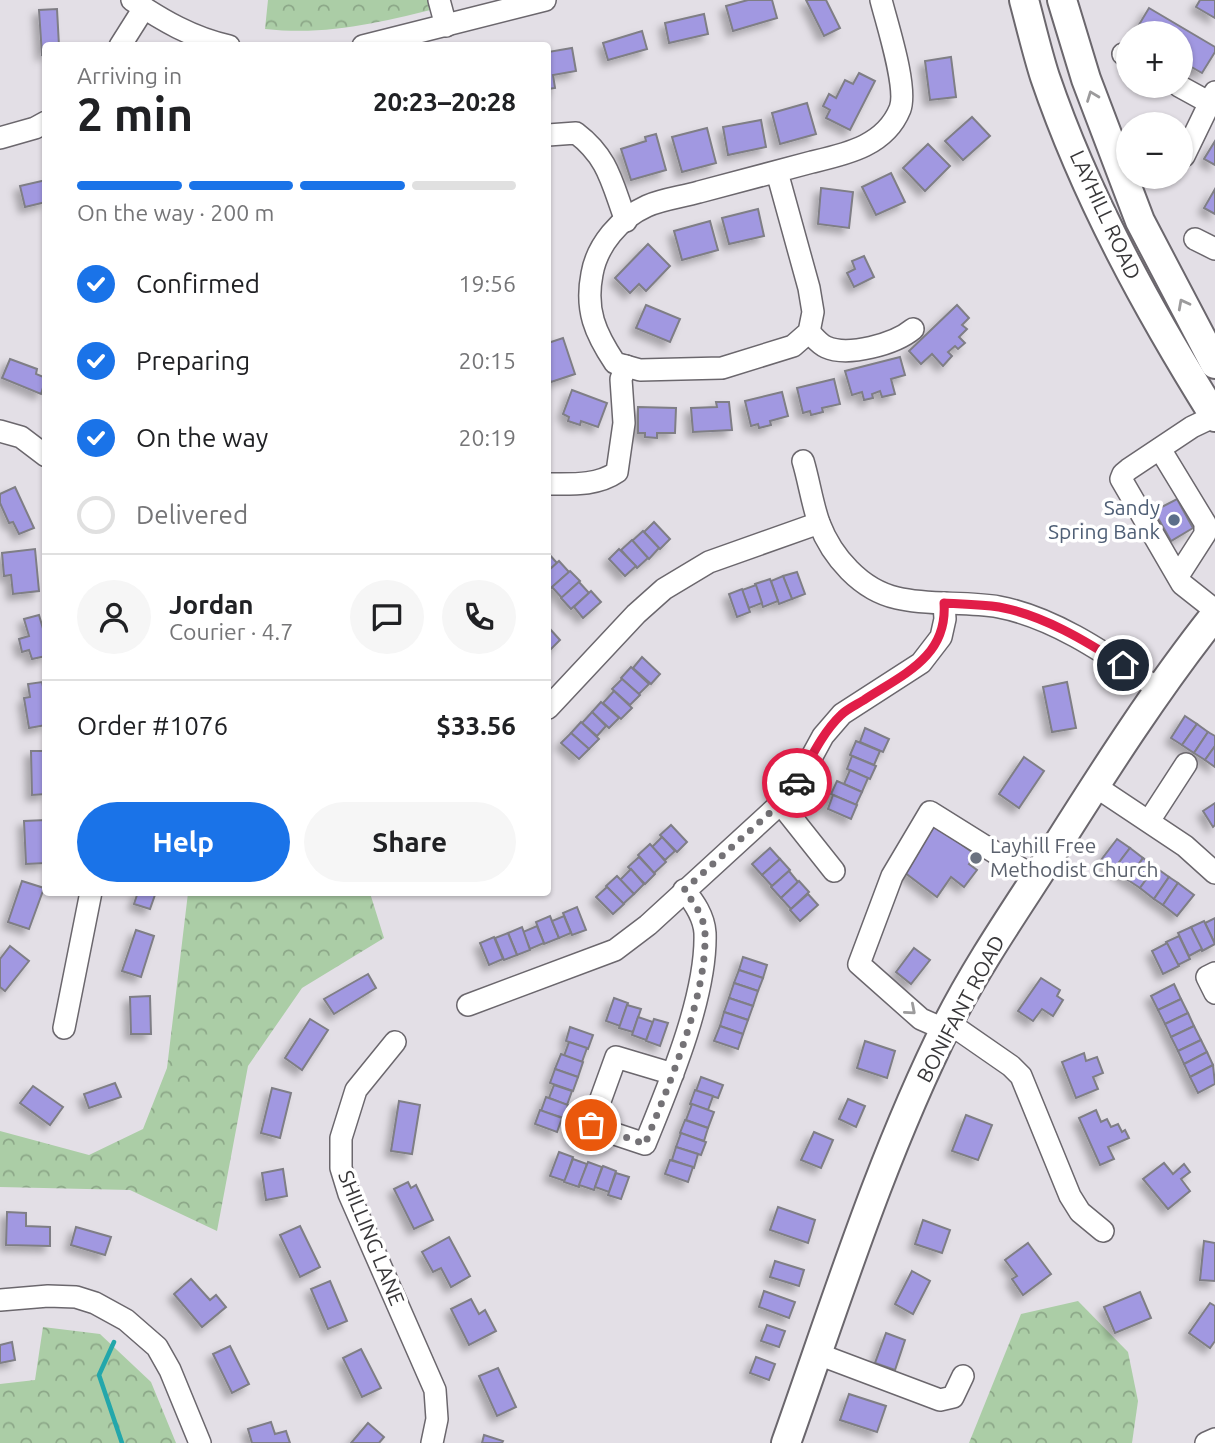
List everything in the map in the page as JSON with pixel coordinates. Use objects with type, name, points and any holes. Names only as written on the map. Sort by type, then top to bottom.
[{"type":"main road","name":"LAYHILL ROAD","points":[[1024,0],[1045,77],[1085,177],[1136,281],[1176,354],[1215,416]]},
{"type":"main road","name":"LAYHILL ROAD","points":[[1062,0],[1086,79],[1140,221],[1215,364]]},
{"type":"main road","name":"BONIFANT ROAD","points":[[786,1443],[898,1133],[947,1026],[988,952],[1035,878],[1160,690],[1215,615]]},
{"type":"street","points":[[439,0],[446,26]]},
{"type":"street","points":[[380,42],[545,0]]},
{"type":"street","points":[[777,172],[809,288],[813,312],[809,332],[793,346],[722,368],[640,370],[615,363],[598,338],[588,295],[595,257],[616,227],[647,206],[777,172],[854,152],[875,141],[899,110],[903,94],[881,0]]},
{"type":"street","points":[[122,42],[138,4],[162,21],[212,42]]},
{"type":"street","points":[[1193,91],[1212,98],[1193,137]]},
{"type":"street","points":[[0,138],[42,124]]},
{"type":"street","points":[[551,135],[576,133],[588,142],[604,161],[625,221]]},
{"type":"street","points":[[1195,239],[1215,249]]},
{"type":"street","points":[[809,332],[827,348],[838,349],[887,343],[902,338],[913,329]]},
{"type":"street","points":[[551,484],[589,483],[607,479],[617,472],[624,423],[621,379],[626,366]]},
{"type":"street","points":[[1215,416],[1192,427],[1129,469],[1122,474],[1121,480],[1182,584],[1215,610]]},
{"type":"street","points":[[0,431],[21,438],[42,453]]},
{"type":"street","points":[[1160,449],[1205,523],[1205,534],[1178,576]]},
{"type":"street","points":[[803,461],[819,523],[829,542],[853,575],[879,592],[898,598],[999,607],[1034,618],[1085,641],[1160,690]]},
{"type":"street","points":[[551,705],[663,589],[709,562],[819,523]]},
{"type":"street","points":[[468,1005],[615,950],[648,925],[792,793],[823,736],[842,714],[921,663],[941,637],[945,619],[944,603]]},
{"type":"street","points":[[1149,821],[1186,764]]},
{"type":"street","points":[[1095,786],[1185,846],[1215,873]]},
{"type":"street","points":[[779,803],[834,872]]},
{"type":"street","points":[[1035,878],[930,812],[892,876],[859,964],[921,1018],[947,1026],[1012,1066],[1021,1076],[1070,1196],[1080,1212],[1103,1231]]},
{"type":"street","points":[[673,1073],[616,1057],[591,1125],[645,1144],[673,1073],[696,995],[705,931],[698,908],[684,890]]},
{"type":"street","points":[[64,1028],[90,896]]},
{"type":"street","points":[[1215,973],[1207,977],[1215,993]]},
{"type":"street","name":"SHILLING LANE","points":[[394,1042],[356,1090],[341,1138],[341,1168],[349,1194],[435,1390],[437,1419],[432,1443]]},
{"type":"street","points":[[0,1300],[48,1296],[76,1297],[95,1303],[126,1320],[157,1347],[170,1370],[200,1443]]},
{"type":"street","points":[[818,1354],[940,1400],[953,1397],[963,1376]]},
{"type":"street","points":[[1206,1443],[1215,1439]]},
{"type":"green space","points":[[268,0],[442,0],[443,7],[355,26],[288,31],[265,29]]},
{"type":"green space","points":[[188,896],[371,896],[384,938],[302,988],[248,1066],[217,1231],[130,1190],[0,1187],[0,1131],[89,1155],[143,1129],[167,1068]]},
{"type":"green space","points":[[1078,1301],[1128,1352],[1138,1401],[1132,1443],[969,1443],[1021,1314]]},
{"type":"green space","points":[[43,1327],[100,1334],[151,1382],[176,1443],[0,1443],[0,1384],[35,1380]]},
{"type":"building","points":[[748,0],[772,0],[777,18],[733,31],[726,6]]},
{"type":"building","points":[[806,0],[826,0],[840,28],[824,36]]},
{"type":"building","points":[[1200,0],[1215,0],[1215,18],[1196,7]]},
{"type":"building","points":[[1149,8],[1171,21],[1141,21]]},
{"type":"building","points":[[57,9],[59,42],[42,42],[42,55],[39,10]]},
{"type":"building","points":[[704,14],[708,34],[669,43],[665,23]]},
{"type":"building","points":[[642,31],[647,49],[608,60],[603,43]]},
{"type":"building","points":[[1193,34],[1215,47],[1215,52],[1202,73],[1193,68]]},
{"type":"building","points":[[572,48],[576,71],[553,75],[555,88],[551,89],[551,52]]},
{"type":"building","points":[[951,57],[956,97],[930,100],[925,61]]},
{"type":"building","points":[[859,73],[875,81],[850,130],[826,118],[830,110],[823,106],[829,94],[836,98],[845,80],[853,84]]},
{"type":"building","points":[[807,103],[816,134],[780,144],[772,113]]},
{"type":"building","points":[[972,117],[990,136],[963,160],[945,141]]},
{"type":"building","points":[[761,120],[766,147],[728,155],[723,127]]},
{"type":"building","points":[[707,128],[716,163],[682,172],[672,137]]},
{"type":"building","points":[[656,134],[666,170],[631,180],[621,149],[646,141],[645,137]]},
{"type":"building","points":[[1215,141],[1215,165],[1204,159]]},
{"type":"building","points":[[928,144],[950,166],[925,191],[903,168]]},
{"type":"building","points":[[891,173],[905,202],[876,215],[862,187]]},
{"type":"building","points":[[42,181],[42,203],[25,207],[20,186]]},
{"type":"building","points":[[821,188],[853,192],[849,228],[818,224]]},
{"type":"building","points":[[1215,189],[1215,214],[1204,208]]},
{"type":"building","points":[[758,209],[764,236],[729,244],[722,218]]},
{"type":"building","points":[[710,221],[718,250],[682,260],[674,231]]},
{"type":"building","points":[[648,244],[670,266],[646,291],[639,284],[630,293],[615,278]]},
{"type":"building","points":[[864,256],[874,277],[854,287],[847,273],[855,269],[852,261]]},
{"type":"building","points":[[646,305],[680,319],[670,342],[636,328]]},
{"type":"building","points":[[957,305],[969,318],[962,325],[967,329],[959,337],[965,343],[948,352],[952,356],[943,366],[932,354],[921,364],[909,351]]},
{"type":"building","points":[[563,338],[575,374],[551,382],[551,342]]},
{"type":"building","points":[[900,357],[905,375],[891,379],[895,394],[882,397],[880,391],[872,394],[873,398],[864,400],[862,392],[852,395],[845,371]]},
{"type":"building","points":[[10,359],[37,369],[36,374],[42,376],[41,394],[2,378]]},
{"type":"building","points":[[834,379],[840,404],[822,408],[823,412],[811,415],[810,411],[803,413],[797,388]]},
{"type":"building","points":[[572,390],[607,403],[598,427],[581,421],[580,425],[568,421],[569,417],[563,414]]},
{"type":"building","points":[[782,392],[788,416],[770,421],[771,425],[759,428],[758,424],[751,426],[745,401]]},
{"type":"building","points":[[716,402],[729,402],[732,430],[693,432],[691,408],[717,407]]},
{"type":"building","points":[[638,407],[676,408],[675,433],[657,433],[657,438],[638,433]]},
{"type":"building","points":[[15,487],[34,528],[19,534],[13,522],[9,523],[0,503],[0,494]]},
{"type":"building","name":"Sandy Spring Bank","points":[[1177,499],[1193,528],[1171,541],[1154,511]]},
{"type":"building","points":[[654,522],[670,539],[660,549],[644,532]]},
{"type":"building","points":[[643,531],[659,548],[649,559],[632,541]]},
{"type":"building","points":[[632,540],[648,558],[637,568],[621,550]]},
{"type":"building","points":[[35,549],[39,591],[13,594],[11,575],[4,576],[2,553]]},
{"type":"building","points":[[619,549],[636,566],[625,576],[609,559]]},
{"type":"building","points":[[551,556],[557,563],[551,568]]},
{"type":"building","points":[[559,561],[569,572],[551,588],[551,568]]},
{"type":"building","points":[[570,571],[580,581],[562,598],[552,587]]},
{"type":"building","points":[[797,572],[805,594],[792,599],[783,576]]},
{"type":"building","points":[[783,576],[792,599],[779,604],[771,581]]},
{"type":"building","points":[[770,579],[778,601],[763,607],[755,584]]},
{"type":"building","points":[[579,582],[589,593],[571,609],[561,598]]},
{"type":"building","points":[[756,585],[762,603],[749,608],[742,590]]},
{"type":"building","points":[[742,589],[750,612],[737,617],[729,594]]},
{"type":"building","points":[[591,591],[601,602],[583,618],[574,607]]},
{"type":"building","points":[[39,615],[42,625],[42,657],[32,659],[29,650],[22,652],[19,639],[29,636],[24,619]]},
{"type":"building","points":[[551,630],[560,640],[551,649]]},
{"type":"building","points":[[642,657],[660,674],[651,684],[633,668]]},
{"type":"building","points":[[631,667],[649,684],[639,694],[621,678]]},
{"type":"building","points":[[622,679],[640,695],[630,705],[612,689]]},
{"type":"building","points":[[42,682],[42,726],[29,728],[24,698],[30,697],[28,684]]},
{"type":"building","points":[[1067,682],[1076,728],[1052,732],[1043,687]]},
{"type":"building","points":[[614,691],[632,708],[621,719],[603,703]]},
{"type":"building","points":[[601,702],[619,718],[609,728],[592,712]]},
{"type":"building","points":[[592,712],[606,726],[597,736],[582,723]]},
{"type":"building","points":[[1185,716],[1197,724],[1182,745],[1171,738]]},
{"type":"building","points":[[581,722],[599,739],[589,749],[571,733]]},
{"type":"building","points":[[1197,724],[1208,732],[1194,753],[1182,745]]},
{"type":"building","points":[[865,728],[889,739],[883,752],[860,742]]},
{"type":"building","points":[[1208,732],[1215,736],[1215,746],[1205,760],[1194,753]]},
{"type":"building","points":[[571,733],[589,749],[579,759],[561,743]]},
{"type":"building","points":[[856,741],[880,751],[874,765],[850,755]]},
{"type":"building","points":[[1215,746],[1215,767],[1205,760]]},
{"type":"building","points":[[31,751],[42,751],[42,794],[32,795]]},
{"type":"building","points":[[852,756],[876,766],[870,779],[847,769]]},
{"type":"building","points":[[1024,757],[1044,771],[1019,808],[999,794]]},
{"type":"building","points":[[850,770],[868,778],[862,792],[844,784]]},
{"type":"building","points":[[837,781],[862,792],[856,805],[831,794]]},
{"type":"building","points":[[833,795],[857,805],[851,819],[828,809]]},
{"type":"building","points":[[1215,803],[1215,825],[1213,827],[1203,811]]},
{"type":"building","points":[[42,820],[42,863],[26,864],[24,821]]},
{"type":"building","points":[[933,824],[976,855],[969,864],[977,870],[964,887],[951,877],[937,897],[900,869]]},
{"type":"building","points":[[671,825],[687,842],[677,852],[660,835]]},
{"type":"building","points":[[662,837],[675,851],[665,860],[652,847]]},
{"type":"building","points":[[1117,839],[1130,848],[1114,869],[1101,860]]},
{"type":"building","points":[[650,844],[666,862],[654,873],[638,855]]},
{"type":"building","points":[[770,848],[780,859],[762,875],[752,864]]},
{"type":"building","points":[[1130,848],[1143,858],[1128,880],[1114,869]]},
{"type":"building","points":[[639,857],[655,874],[645,884],[628,867]]},
{"type":"building","points":[[1143,858],[1155,867],[1140,888],[1128,880]]},
{"type":"building","points":[[780,859],[790,870],[772,886],[762,875]]},
{"type":"building","points":[[1155,867],[1169,877],[1154,899],[1140,888]]},
{"type":"building","points":[[631,869],[644,884],[634,894],[620,880]]},
{"type":"building","points":[[789,871],[798,882],[781,898],[771,887]]},
{"type":"building","points":[[617,876],[634,894],[623,904],[606,886]]},
{"type":"building","points":[[1169,877],[1178,883],[1163,905],[1154,899]]},
{"type":"building","points":[[22,881],[42,887],[29,929],[8,922]]},
{"type":"building","points":[[799,881],[809,892],[791,909],[781,898]]},
{"type":"building","points":[[1178,883],[1194,895],[1177,916],[1163,905]]},
{"type":"building","points":[[607,887],[624,904],[613,914],[596,897]]},
{"type":"building","points":[[808,894],[818,905],[800,921],[790,910]]},
{"type":"building","points":[[137,896],[155,896],[150,909],[134,904]]},
{"type":"building","points":[[577,907],[586,930],[572,935],[563,913]]},
{"type":"building","points":[[550,916],[559,938],[544,944],[536,922]]},
{"type":"building","points":[[564,916],[571,933],[559,938],[552,921]]},
{"type":"building","points":[[1215,918],[1215,944],[1205,923]]},
{"type":"building","points":[[1204,921],[1215,944],[1202,951],[1191,927]]},
{"type":"building","points":[[537,926],[544,943],[530,949],[523,932]]},
{"type":"building","points":[[522,927],[530,950],[517,955],[508,933]]},
{"type":"building","points":[[1191,927],[1202,949],[1189,956],[1178,933]]},
{"type":"building","points":[[136,930],[154,936],[141,977],[122,971]]},
{"type":"building","points":[[508,933],[517,955],[504,960],[495,938]]},
{"type":"building","points":[[1179,936],[1190,959],[1178,965],[1166,942]]},
{"type":"building","points":[[494,937],[503,959],[489,965],[480,943]]},
{"type":"building","points":[[1167,943],[1179,966],[1163,974],[1152,951]]},
{"type":"building","points":[[10,946],[29,961],[5,991],[0,987],[0,959]]},
{"type":"building","points":[[914,948],[930,960],[911,984],[896,972]]},
{"type":"building","points":[[743,957],[767,965],[763,978],[739,970]]},
{"type":"building","points":[[739,970],[763,978],[758,991],[734,983]]},
{"type":"building","points":[[368,974],[376,988],[334,1014],[324,999]]},
{"type":"building","points":[[1041,978],[1060,990],[1057,996],[1063,1000],[1053,1016],[1042,1009],[1033,1021],[1018,1011]]},
{"type":"building","points":[[734,983],[758,991],[753,1006],[729,998]]},
{"type":"building","points":[[1174,984],[1181,999],[1158,1010],[1151,996]]},
{"type":"building","points":[[150,996],[151,1034],[131,1034],[130,997]]},
{"type":"building","points":[[614,998],[628,1003],[620,1026],[606,1021]]},
{"type":"building","points":[[729,998],[753,1006],[748,1020],[724,1012]]},
{"type":"building","points":[[1181,999],[1188,1013],[1165,1024],[1158,1010]]},
{"type":"building","points":[[627,1005],[641,1009],[633,1032],[619,1028]]},
{"type":"building","points":[[724,1012],[748,1020],[743,1034],[720,1026]]},
{"type":"building","points":[[1188,1013],[1194,1026],[1171,1037],[1165,1024]]},
{"type":"building","points":[[638,1017],[653,1022],[646,1040],[632,1035]]},
{"type":"building","points":[[310,1019],[328,1030],[302,1070],[285,1058]]},
{"type":"building","points":[[654,1019],[668,1023],[660,1046],[646,1041]]},
{"type":"building","points":[[720,1026],[743,1034],[738,1049],[714,1041]]},
{"type":"building","points":[[1194,1026],[1201,1040],[1178,1051],[1171,1037]]},
{"type":"building","points":[[570,1027],[593,1035],[588,1049],[566,1041]]},
{"type":"building","points":[[1201,1040],[1207,1052],[1184,1064],[1178,1051]]},
{"type":"building","points":[[865,1041],[895,1051],[887,1078],[857,1068]]},
{"type":"building","points":[[569,1042],[587,1048],[582,1062],[564,1056]]},
{"type":"building","points":[[1207,1052],[1213,1065],[1190,1077],[1184,1064]]},
{"type":"building","points":[[1084,1053],[1086,1061],[1097,1057],[1103,1073],[1093,1077],[1098,1089],[1076,1098],[1062,1062]]},
{"type":"building","points":[[561,1054],[583,1062],[578,1077],[555,1069]]},
{"type":"building","points":[[1213,1065],[1215,1084],[1198,1093],[1190,1077]]},
{"type":"building","points":[[555,1069],[578,1077],[573,1091],[550,1083]]},
{"type":"building","points":[[701,1077],[723,1085],[718,1098],[696,1091]]},
{"type":"building","points":[[115,1083],[121,1097],[89,1108],[84,1094]]},
{"type":"building","points":[[554,1085],[572,1091],[567,1105],[549,1098]]},
{"type":"building","points":[[33,1086],[63,1107],[50,1125],[20,1103]]},
{"type":"building","points":[[272,1088],[291,1093],[280,1138],[261,1133]]},
{"type":"building","points":[[695,1090],[713,1096],[708,1110],[690,1104]]},
{"type":"building","points":[[546,1097],[568,1105],[564,1118],[541,1111]]},
{"type":"building","points":[[848,1099],[865,1106],[856,1127],[839,1119]]},
{"type":"building","points":[[399,1101],[420,1105],[412,1154],[391,1151]]},
{"type":"building","points":[[692,1104],[714,1112],[708,1128],[686,1120]]},
{"type":"building","points":[[540,1110],[562,1118],[557,1132],[535,1124]]},
{"type":"building","points":[[1096,1110],[1101,1122],[1107,1119],[1111,1127],[1118,1124],[1129,1138],[1108,1147],[1114,1159],[1100,1165],[1079,1118]]},
{"type":"building","points":[[966,1115],[992,1125],[978,1160],[952,1151]]},
{"type":"building","points":[[685,1120],[708,1128],[704,1141],[680,1133]]},
{"type":"building","points":[[814,1132],[833,1140],[821,1168],[801,1160]]},
{"type":"building","points":[[681,1133],[706,1142],[701,1155],[676,1147]]},
{"type":"building","points":[[676,1147],[698,1154],[694,1168],[672,1160]]},
{"type":"building","points":[[559,1152],[573,1157],[565,1181],[550,1176]]},
{"type":"building","points":[[573,1159],[587,1164],[579,1187],[564,1182]]},
{"type":"building","points":[[670,1160],[693,1167],[688,1182],[665,1174]]},
{"type":"building","points":[[588,1162],[602,1167],[594,1190],[579,1185]]},
{"type":"building","points":[[1164,1163],[1173,1174],[1184,1164],[1190,1172],[1181,1179],[1190,1191],[1168,1209],[1143,1179]]},
{"type":"building","points":[[603,1166],[616,1171],[609,1192],[595,1187]]},
{"type":"building","points":[[283,1169],[287,1196],[266,1200],[262,1173]]},
{"type":"building","points":[[616,1173],[629,1177],[621,1199],[608,1195]]},
{"type":"building","points":[[408,1182],[411,1188],[416,1185],[433,1220],[414,1229],[394,1189]]},
{"type":"building","points":[[778,1207],[815,1220],[808,1243],[770,1230]]},
{"type":"building","points":[[7,1212],[26,1213],[26,1226],[50,1227],[50,1246],[6,1245]]},
{"type":"building","points":[[923,1220],[950,1230],[942,1253],[915,1244]]},
{"type":"building","points":[[300,1226],[320,1267],[300,1277],[280,1235]]},
{"type":"building","points":[[76,1227],[111,1237],[105,1255],[71,1245]]},
{"type":"building","points":[[449,1237],[470,1276],[451,1287],[441,1268],[433,1272],[422,1252]]},
{"type":"building","points":[[1204,1241],[1215,1243],[1215,1281],[1200,1280]]},
{"type":"building","points":[[1028,1243],[1051,1274],[1023,1295],[1012,1279],[1017,1276],[1005,1260]]},
{"type":"building","points":[[775,1261],[804,1270],[799,1286],[770,1277]]},
{"type":"building","points":[[912,1271],[930,1281],[913,1314],[895,1304]]},
{"type":"building","points":[[191,1279],[210,1300],[216,1295],[226,1307],[202,1327],[174,1294]]},
{"type":"building","points":[[330,1281],[347,1321],[328,1329],[311,1289]]},
{"type":"building","points":[[764,1291],[795,1302],[789,1318],[759,1307]]},
{"type":"building","points":[[1140,1292],[1151,1318],[1115,1333],[1104,1307]]},
{"type":"building","points":[[471,1299],[479,1314],[485,1310],[496,1331],[469,1345],[451,1309]]},
{"type":"building","points":[[1210,1303],[1215,1306],[1215,1341],[1210,1348],[1189,1333]]},
{"type":"building","points":[[767,1325],[785,1331],[779,1347],[761,1341]]},
{"type":"building","points":[[886,1333],[905,1340],[895,1370],[875,1363]]},
{"type":"building","points":[[12,1342],[15,1360],[0,1363],[0,1345]]},
{"type":"building","points":[[230,1346],[249,1384],[232,1393],[213,1354]]},
{"type":"building","points":[[361,1349],[381,1388],[362,1397],[343,1358]]},
{"type":"building","points":[[756,1357],[775,1364],[769,1380],[750,1373]]},
{"type":"building","points":[[498,1368],[516,1407],[497,1416],[479,1376]]},
{"type":"building","points":[[849,1394],[886,1406],[877,1432],[840,1420]]},
{"type":"building","points":[[271,1422],[275,1434],[286,1431],[290,1443],[252,1443],[248,1429]]},
{"type":"building","points":[[368,1423],[384,1437],[379,1443],[351,1443]]},
{"type":"building","points":[[484,1435],[503,1441],[482,1443]]},
{"type":"waterway","points":[[114,1342],[99,1375],[122,1443]]},
{"type":"way so far","points":[[591,1125],[645,1144],[673,1073],[701,972],[705,931],[698,908],[684,890],[792,793],[797,783]]},
{"type":"place","name":"Sandy Spring Bank","points":[[1174,520]]},
{"type":"place","name":"Layhill Free Methodist Church","points":[[976,858]]},
{"type":"route","points":[[797,783],[823,736],[842,714],[921,663],[941,637],[945,619],[944,603],[999,607],[1034,618],[1085,641],[1123,665]]}]
